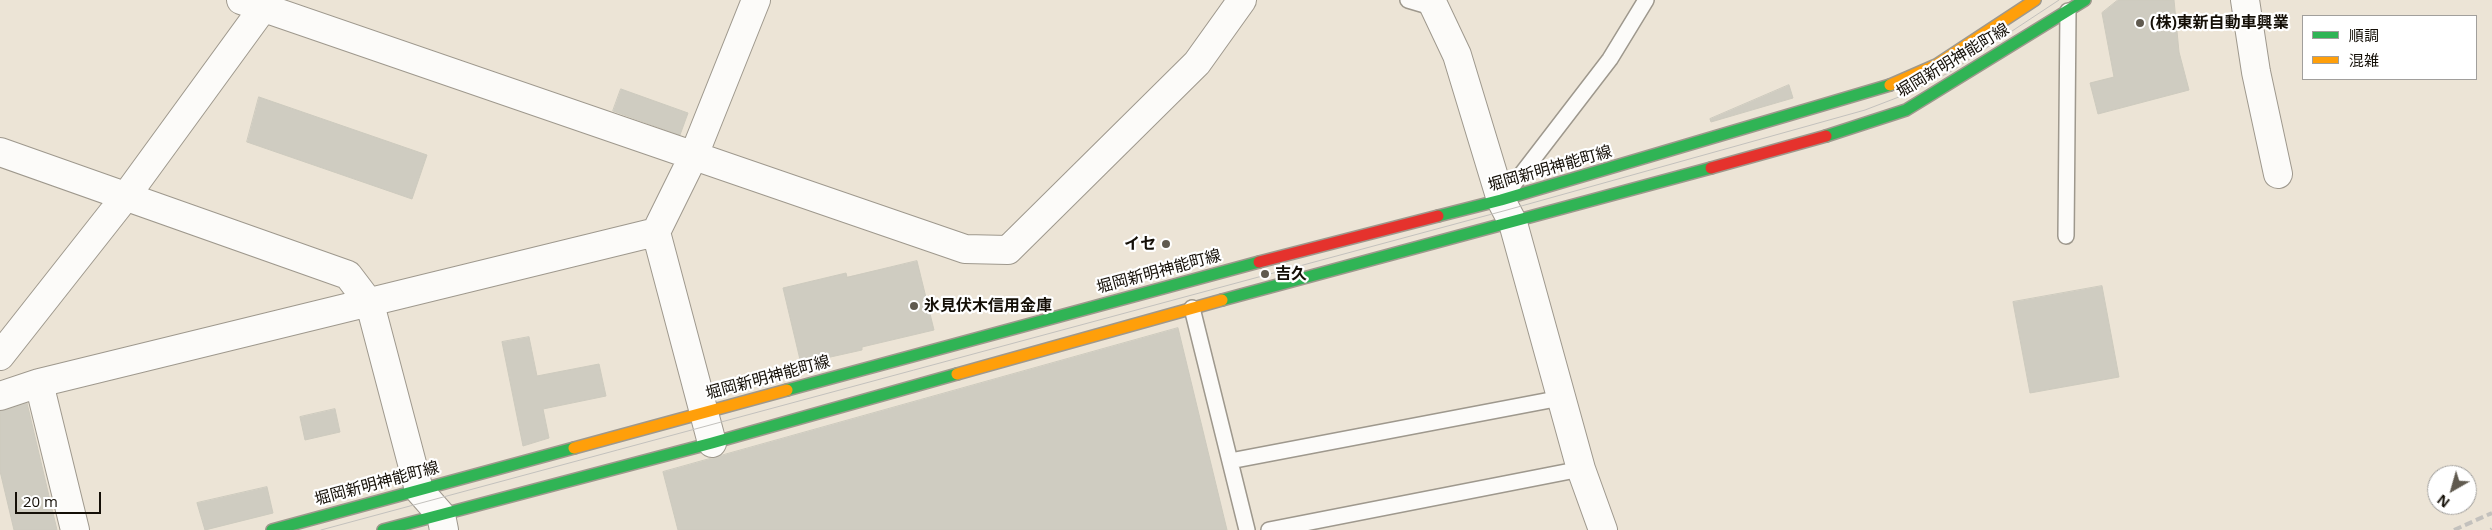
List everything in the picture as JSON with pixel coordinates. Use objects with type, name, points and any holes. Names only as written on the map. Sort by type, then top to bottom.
[{"type":"main road","name":"堀岡新明神能町線","points":[[383,530],[442,522],[712,443],[1192,308],[1507,212],[1901,82],[1936,65],[2035,0]]},
{"type":"main road","name":"堀岡新明神能町線","points":[[272,530],[1177,283],[1507,212],[1860,126],[1906,110],[2085,0]]},
{"type":"street","points":[[712,443],[656,232],[694,155],[756,0]]},
{"type":"street","points":[[0,356],[126,196],[256,3],[965,249],[1008,250],[1198,63],[1242,0]]},
{"type":"street","points":[[2245,0],[2256,72],[2278,174]]},
{"type":"street","points":[[1433,4],[1457,55],[1507,212],[1581,469],[1603,530]]},
{"type":"street","points":[[0,152],[348,275],[370,304],[419,490],[442,522]]},
{"type":"street","points":[[0,396],[39,383],[370,304],[656,232]]},
{"type":"street","points":[[39,383],[76,530]]},
{"type":"lane","points":[[1408,0],[1433,4]]},
{"type":"lane","points":[[1507,212],[1610,59],[1646,0]]},
{"type":"lane","points":[[2066,236],[2068,11]]},
{"type":"lane","points":[[1192,308],[1248,530]]},
{"type":"lane","points":[[1230,461],[1561,398]]},
{"type":"lane","points":[[1269,530],[1581,469]]},
{"type":"building","points":[[2118,0],[2174,0],[2179,52],[2189,90],[2098,114],[2090,83],[2114,77],[2102,13]]},
{"type":"building","points":[[1789,85],[1793,98],[1711,122],[1710,119]]},
{"type":"building","points":[[621,89],[688,113],[680,135],[613,111]]},
{"type":"building","points":[[259,97],[427,155],[412,199],[247,142]]},
{"type":"building","points":[[917,261],[934,330],[862,347],[862,350],[826,358],[827,362],[802,368],[783,288],[846,273],[847,277]]},
{"type":"building","points":[[2102,286],[2119,377],[2030,393],[2013,302]]},
{"type":"building","points":[[1178,328],[1227,530],[678,530],[663,472]]},
{"type":"building","points":[[529,337],[537,376],[599,364],[606,396],[543,409],[549,438],[523,446],[502,342]]},
{"type":"building","points":[[27,403],[57,530],[14,530],[0,471],[0,411]]},
{"type":"building","points":[[335,409],[340,432],[305,440],[300,417]]},
{"type":"building","points":[[267,487],[273,513],[205,530],[197,503]]},
{"type":"tram line","points":[[321,530],[1507,210],[1865,110],[1904,95],[1950,72],[2059,0]]},
{"type":"railway","points":[[2454,530],[2492,513]]},
{"type":"traffic: fast","points":[[1826,136],[1906,110],[2085,0]]},
{"type":"traffic: fast","points":[[1438,216],[1501,200],[1890,85]]},
{"type":"traffic: fast","points":[[1222,300],[1711,168]]},
{"type":"traffic: fast","points":[[787,390],[1259,262]]},
{"type":"traffic: fast","points":[[383,530],[712,443],[957,374]]},
{"type":"traffic: fast","points":[[272,530],[574,448]]},
{"type":"traffic: slow","points":[[1890,85],[1936,65],[2035,0]]},
{"type":"traffic: slow","points":[[957,374],[1222,300]]},
{"type":"traffic: slow","points":[[574,448],[787,390]]},
{"type":"traffic: jam","points":[[1711,168],[1826,136]]},
{"type":"traffic: jam","points":[[1259,262],[1438,216]]},
{"type":"place","name":"(株)東新自動車興業","points":[[2140,23]]},
{"type":"place","name":"イセ","points":[[1166,244]]},
{"type":"place","name":"吉久","points":[[1265,274]]},
{"type":"place","name":"氷見伏木信用金庫","points":[[914,306]]}]
